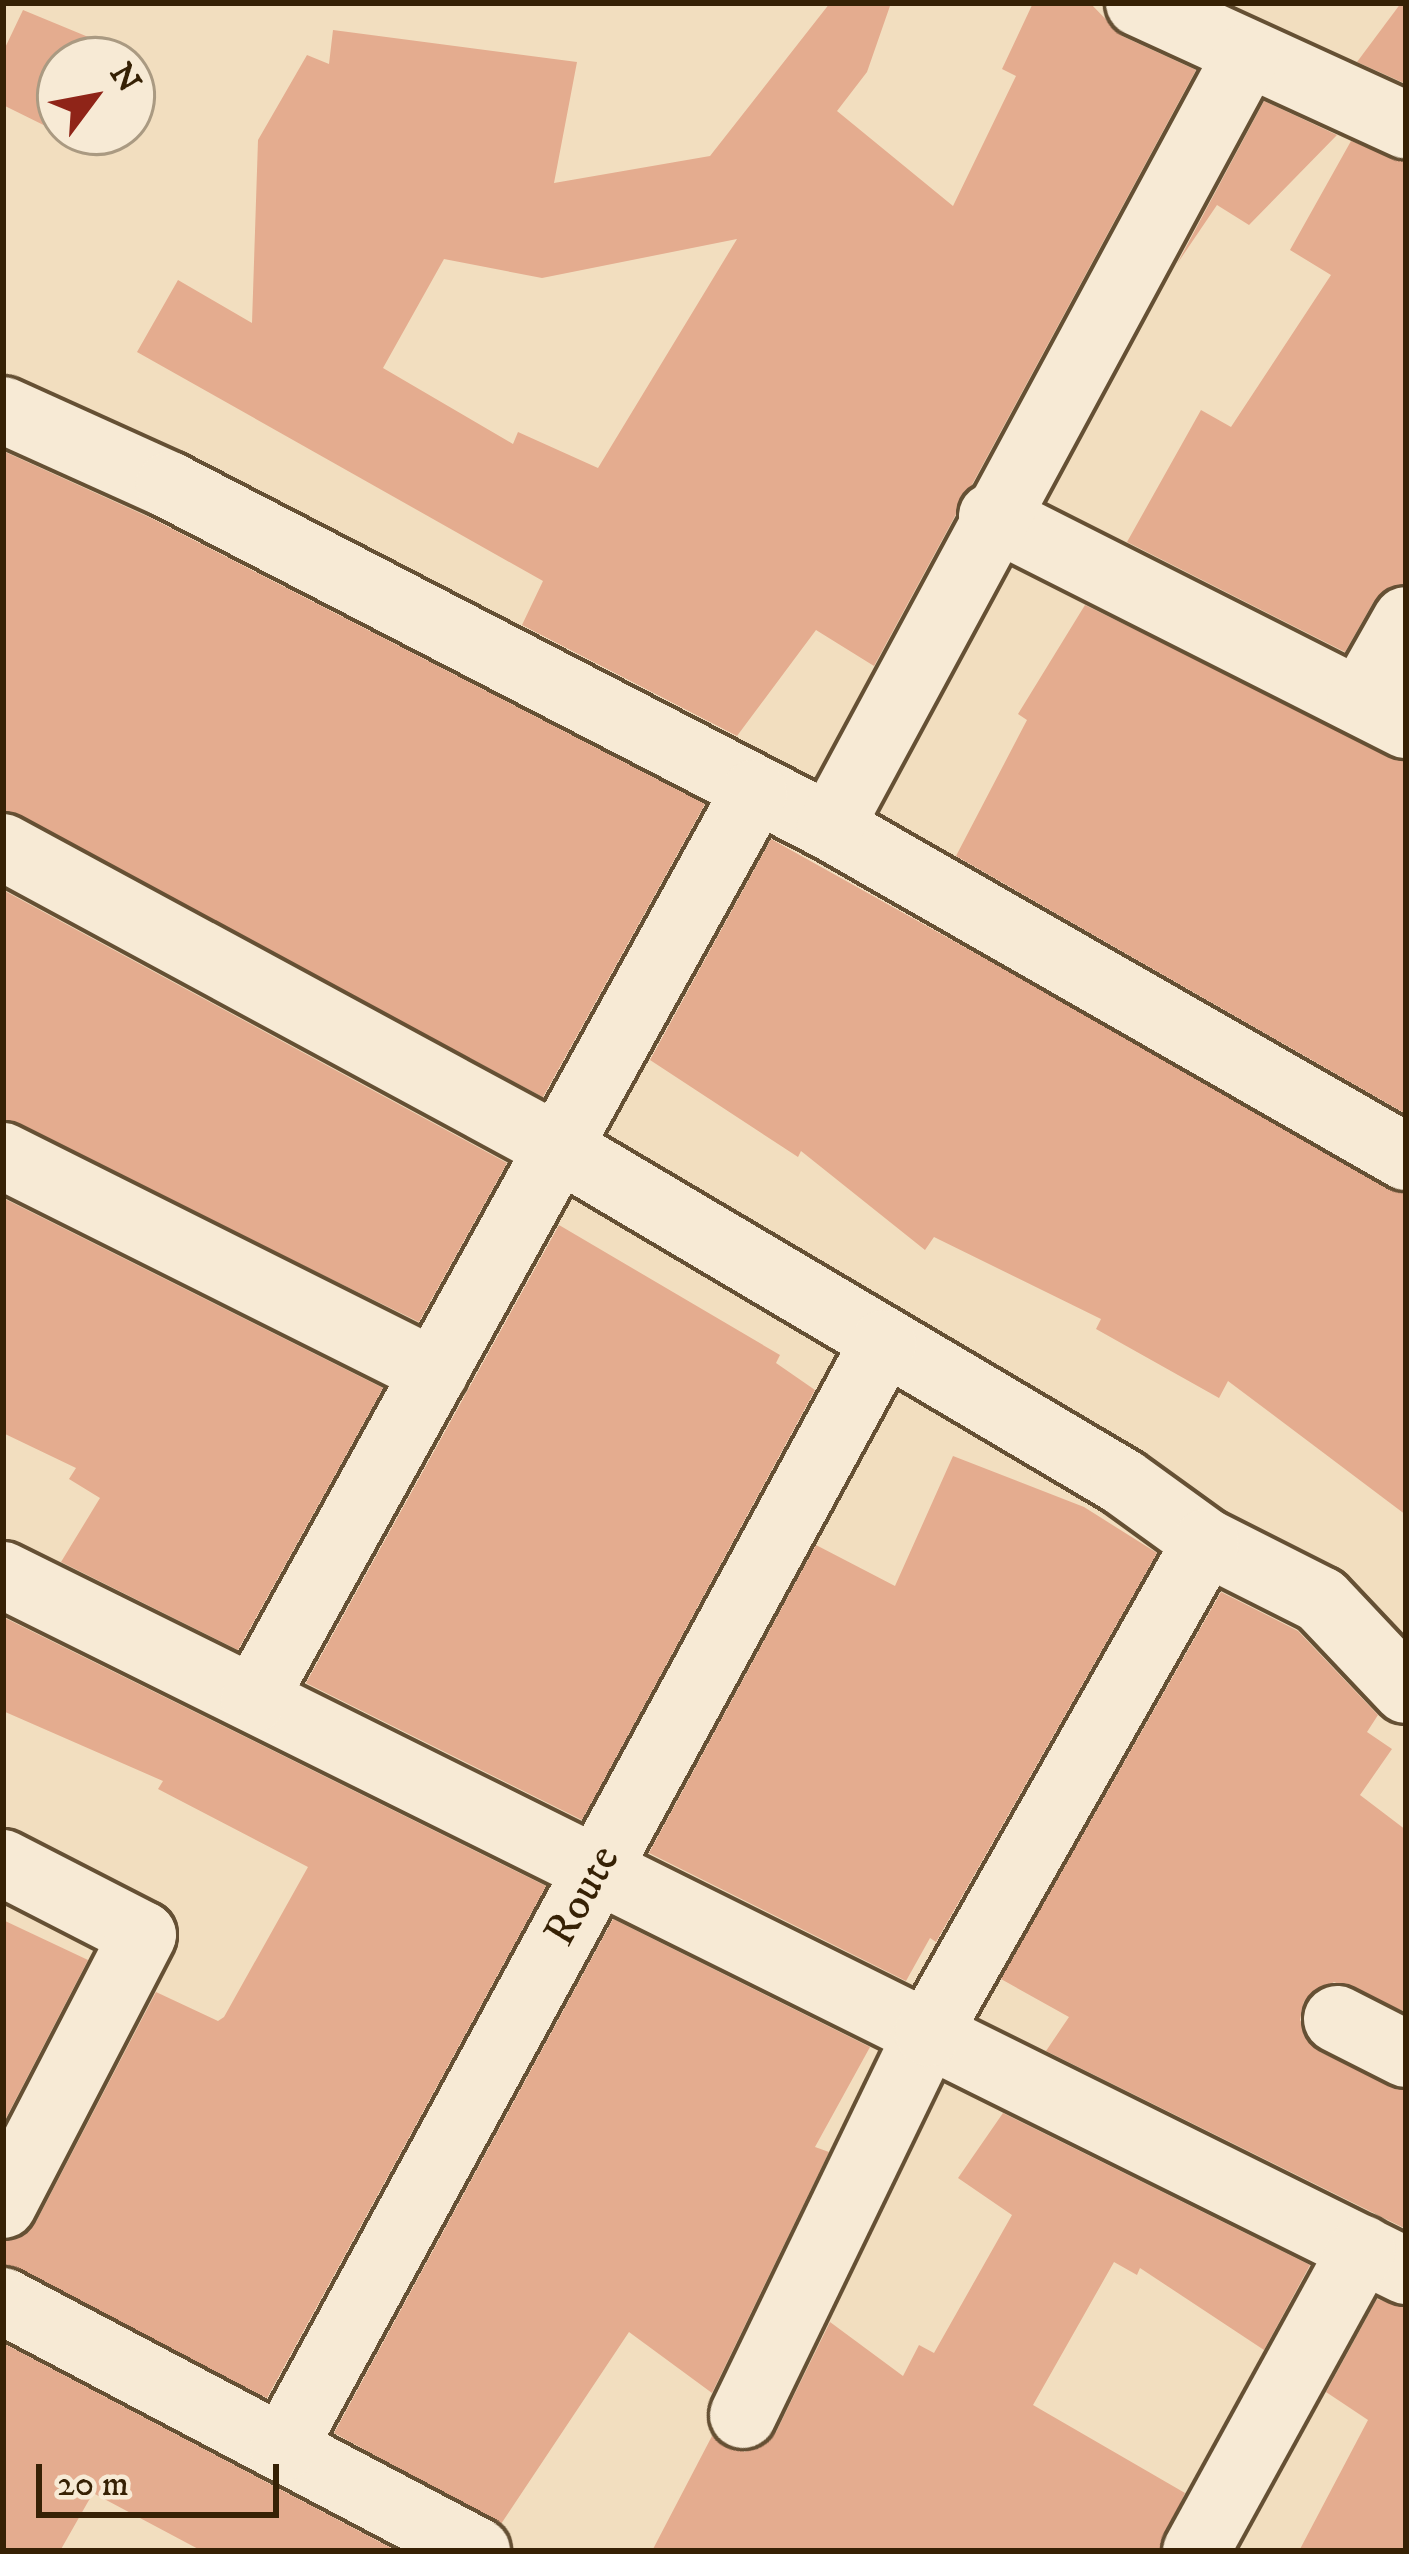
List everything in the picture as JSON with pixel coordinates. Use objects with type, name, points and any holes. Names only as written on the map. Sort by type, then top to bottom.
[{"type":"street","points":[[1139,3],[1246,56],[1406,125]]},
{"type":"street","points":[[830,827],[992,516],[1246,56]]},
{"type":"street","points":[[3,410],[169,485],[754,793],[830,827],[1406,1157]]},
{"type":"street","points":[[992,516],[1383,713],[1406,620]]},
{"type":"street","points":[[254,1699],[754,793]]},
{"type":"street","points":[[3,847],[559,1148],[1123,1482],[1206,1542],[1321,1600],[1406,1690]]},
{"type":"street","points":[[3,1156],[435,1372]]},
{"type":"street","name":"Route","points":[[283,2448],[883,1344]]},
{"type":"street","points":[[743,2415],[928,2033],[1206,1542]]},
{"type":"street","points":[[3,1575],[1384,2260],[1196,2551]]},
{"type":"street","points":[[3,1863],[143,1935],[3,2205]]},
{"type":"street","points":[[1337,2020],[1406,2054]]},
{"type":"street","points":[[3,2301],[477,2551]]},
{"type":"building","points":[[830,3],[891,3],[867,72],[837,111],[953,206],[1016,76],[1002,69],[1033,3],[1090,3],[1122,36],[1196,70],[874,666],[816,630],[737,736],[522,625],[543,581],[137,352],[178,280],[252,323],[258,140],[307,55],[329,64],[333,30],[577,62],[554,183],[710,156]],"holes":[[[737,239],[598,468],[518,432],[513,444],[383,368],[444,259],[542,278]]]},
{"type":"building","points":[[1401,3],[1406,3],[1406,84],[1357,62]]},
{"type":"building","points":[[23,10],[86,36],[36,36],[36,121],[3,105],[3,52]]},
{"type":"building","points":[[1264,101],[1337,135],[1249,225],[1217,205],[1177,264]]},
{"type":"building","points":[[1351,141],[1406,162],[1406,583],[1374,601],[1345,652],[1127,542],[1201,410],[1231,427],[1331,275],[1290,250]]},
{"type":"building","points":[[3,451],[153,519],[705,804],[543,1097],[3,810]]},
{"type":"building","points":[[1085,605],[1406,762],[1406,1114],[956,856],[1027,720],[1018,714]]},
{"type":"building","points":[[771,839],[1406,1194],[1406,1515],[1228,1381],[1219,1398],[1096,1329],[1101,1319],[934,1237],[925,1250],[801,1151],[798,1157],[650,1060]]},
{"type":"building","points":[[3,890],[507,1163],[419,1322],[3,1119]]},
{"type":"building","points":[[3,1198],[383,1388],[238,1650],[61,1562],[100,1498],[69,1479],[76,1468],[3,1433]]},
{"type":"building","points":[[559,1225],[780,1355],[776,1363],[815,1390],[582,1820],[306,1683]]},
{"type":"building","points":[[953,1456],[1084,1507],[1157,1553],[936,1942],[930,1938],[906,1981],[649,1853],[816,1545],[895,1586]]},
{"type":"building","points":[[1221,1592],[1298,1631],[1378,1715],[1367,1732],[1392,1749],[1360,1795],[1406,1830],[1406,2012],[1334,1982],[1304,2001],[1300,2020],[1320,2052],[1406,2091],[1406,2229],[1046,2051],[1069,2017],[1001,1979]]},
{"type":"building","points":[[3,1617],[546,1886],[267,2398],[3,2264],[3,2242],[36,2222],[156,1992],[218,2021],[224,2017],[308,1867],[158,1789],[163,1781],[3,1711]]},
{"type":"building","points":[[613,1919],[870,2047],[815,2147],[829,2152],[712,2393],[629,2332],[501,2524],[334,2433]]},
{"type":"building","points":[[3,1920],[88,1960],[3,2124]]},
{"type":"building","points":[[1003,2113],[1310,2265],[1264,2350],[1140,2268],[1137,2275],[1114,2262],[1033,2405],[1185,2493],[1159,2551],[652,2551],[712,2436],[745,2452],[776,2432],[830,2322],[903,2376],[919,2345],[934,2353],[1012,2215],[958,2178]]},
{"type":"building","points":[[1377,2299],[1406,2308],[1406,2551],[1299,2551],[1368,2420],[1326,2392]]},
{"type":"building","points":[[3,2343],[397,2551],[202,2551],[93,2493],[60,2551],[3,2551]]}]
